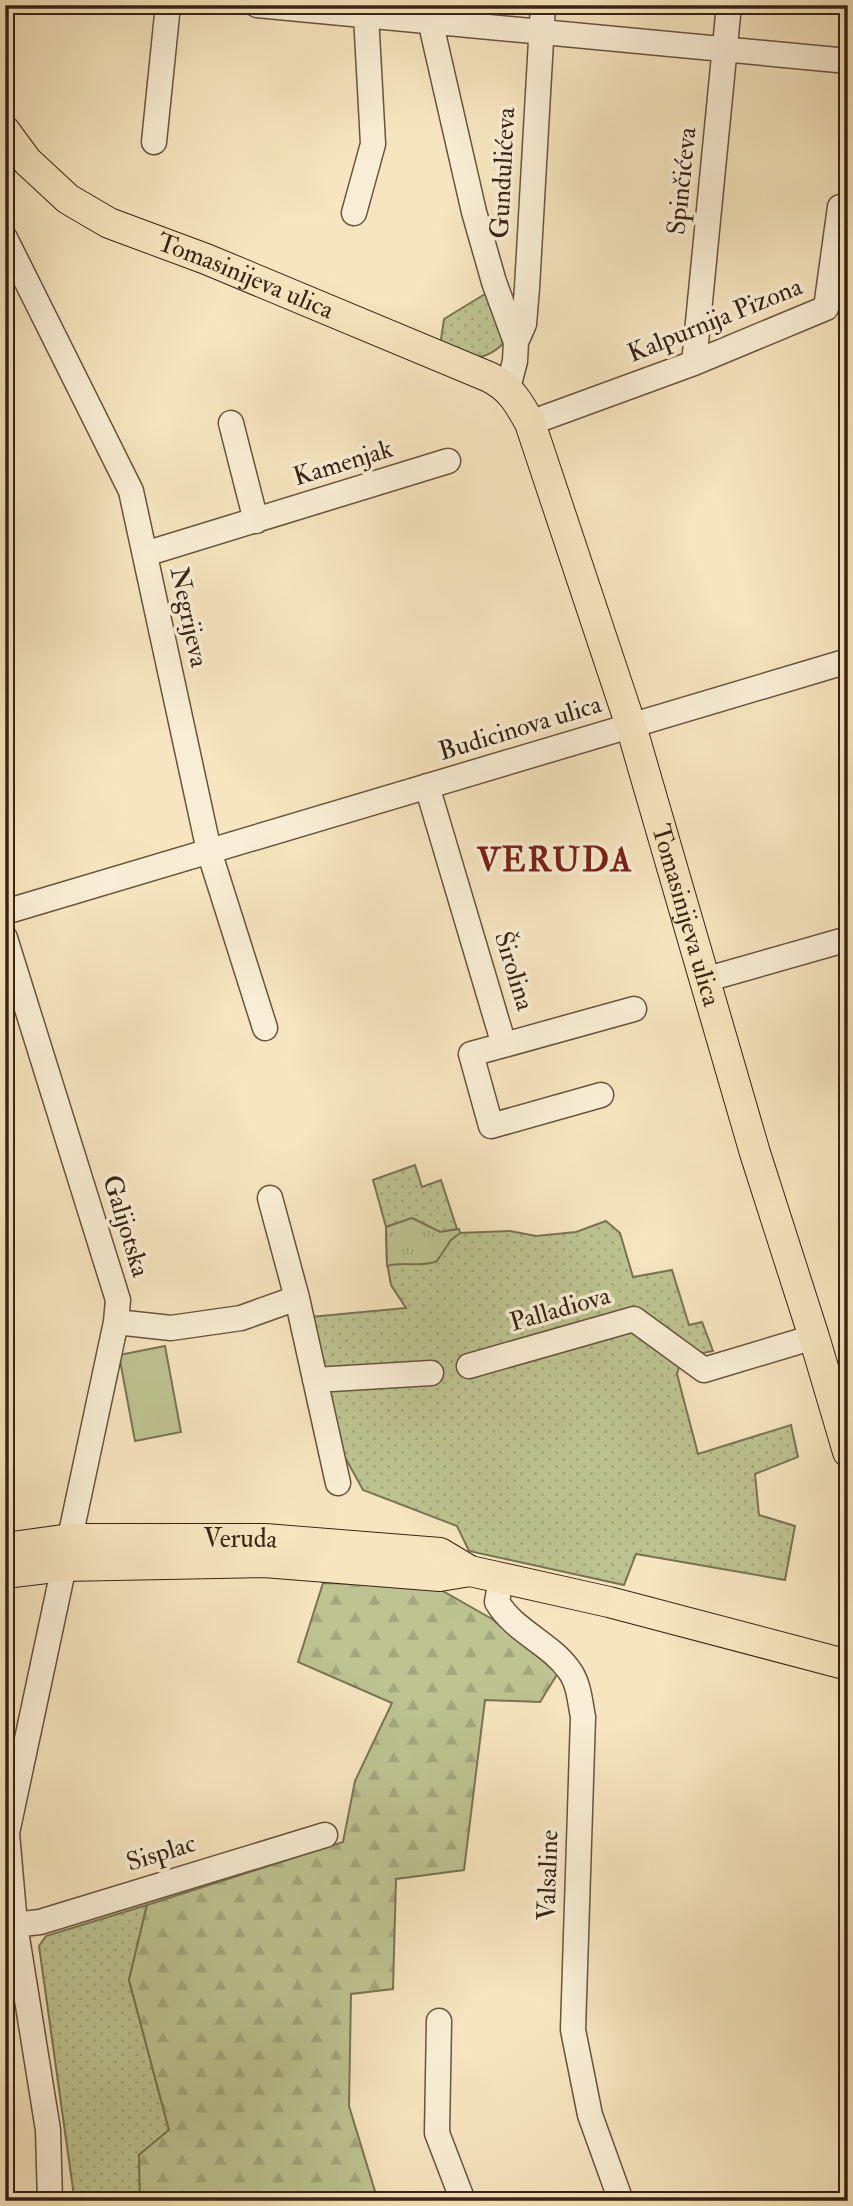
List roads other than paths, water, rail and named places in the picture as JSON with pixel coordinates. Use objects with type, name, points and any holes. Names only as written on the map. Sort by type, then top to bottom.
[{"type":"main road","name":"Tomasinijeva ulica","points":[[5,131],[27,161],[68,199],[108,223],[268,285],[489,377],[509,388],[530,423],[631,726],[755,1153],[848,1452]]},
{"type":"main road","name":"Veruda","points":[[5,1548],[66,1552],[265,1539],[440,1553],[470,1571],[610,1602],[848,1665]]},
{"type":"main road","name":"Veruda","points":[[5,1573],[66,1552]]},
{"type":"street","points":[[154,142],[168,5]]},
{"type":"street","points":[[257,5],[366,15],[430,13],[540,31],[848,61]]},
{"type":"street","name":"Gundulićeva","points":[[516,342],[524,324],[527,288],[543,5]]},
{"type":"street","name":"Spinčićeva","points":[[694,363],[729,5]]},
{"type":"street","points":[[430,13],[474,212],[494,282],[516,342],[516,361],[509,388]]},
{"type":"street","points":[[354,213],[373,144],[366,15]]},
{"type":"street","name":"Kalpurnija Pizona","points":[[530,423],[694,363],[826,308],[841,207]]},
{"type":"street","name":"Negrijeva","points":[[5,238],[131,491],[209,851],[265,1028]]},
{"type":"street","points":[[231,423],[256,521]]},
{"type":"street","name":"Kamenjak","points":[[145,554],[447,461]]},
{"type":"street","name":"Budicinova ulica","points":[[5,912],[848,662]]},
{"type":"street","name":"Širolina","points":[[427,786],[505,1045],[634,1009]]},
{"type":"street","name":"Galijotska","points":[[5,938],[118,1300],[116,1322],[66,1552]]},
{"type":"street","points":[[704,980],[848,939]]},
{"type":"street","points":[[505,1045],[471,1054],[491,1126],[601,1095]]},
{"type":"street","points":[[270,1198],[297,1298],[338,1482]]},
{"type":"street","points":[[116,1322],[171,1328],[241,1318],[297,1298]]},
{"type":"street","name":"Palladiova","points":[[469,1366],[634,1319],[704,1370],[814,1337]]},
{"type":"street","points":[[315,1380],[430,1373]]},
{"type":"street","points":[[50,2201],[48,2130],[10,1926],[7,1833],[66,1552]]},
{"type":"street","name":"Valsaline","points":[[501,1578],[497,1602],[503,1613],[550,1650],[570,1671],[579,1693],[583,1717],[573,2030],[590,2115],[621,2201]]},
{"type":"street","name":"Sisplac","points":[[10,1926],[40,1922],[325,1835]]},
{"type":"street","points":[[439,2021],[437,2133],[463,2201]]},
{"type":"district","name":"VERUDA","points":[[555,860]]}]
